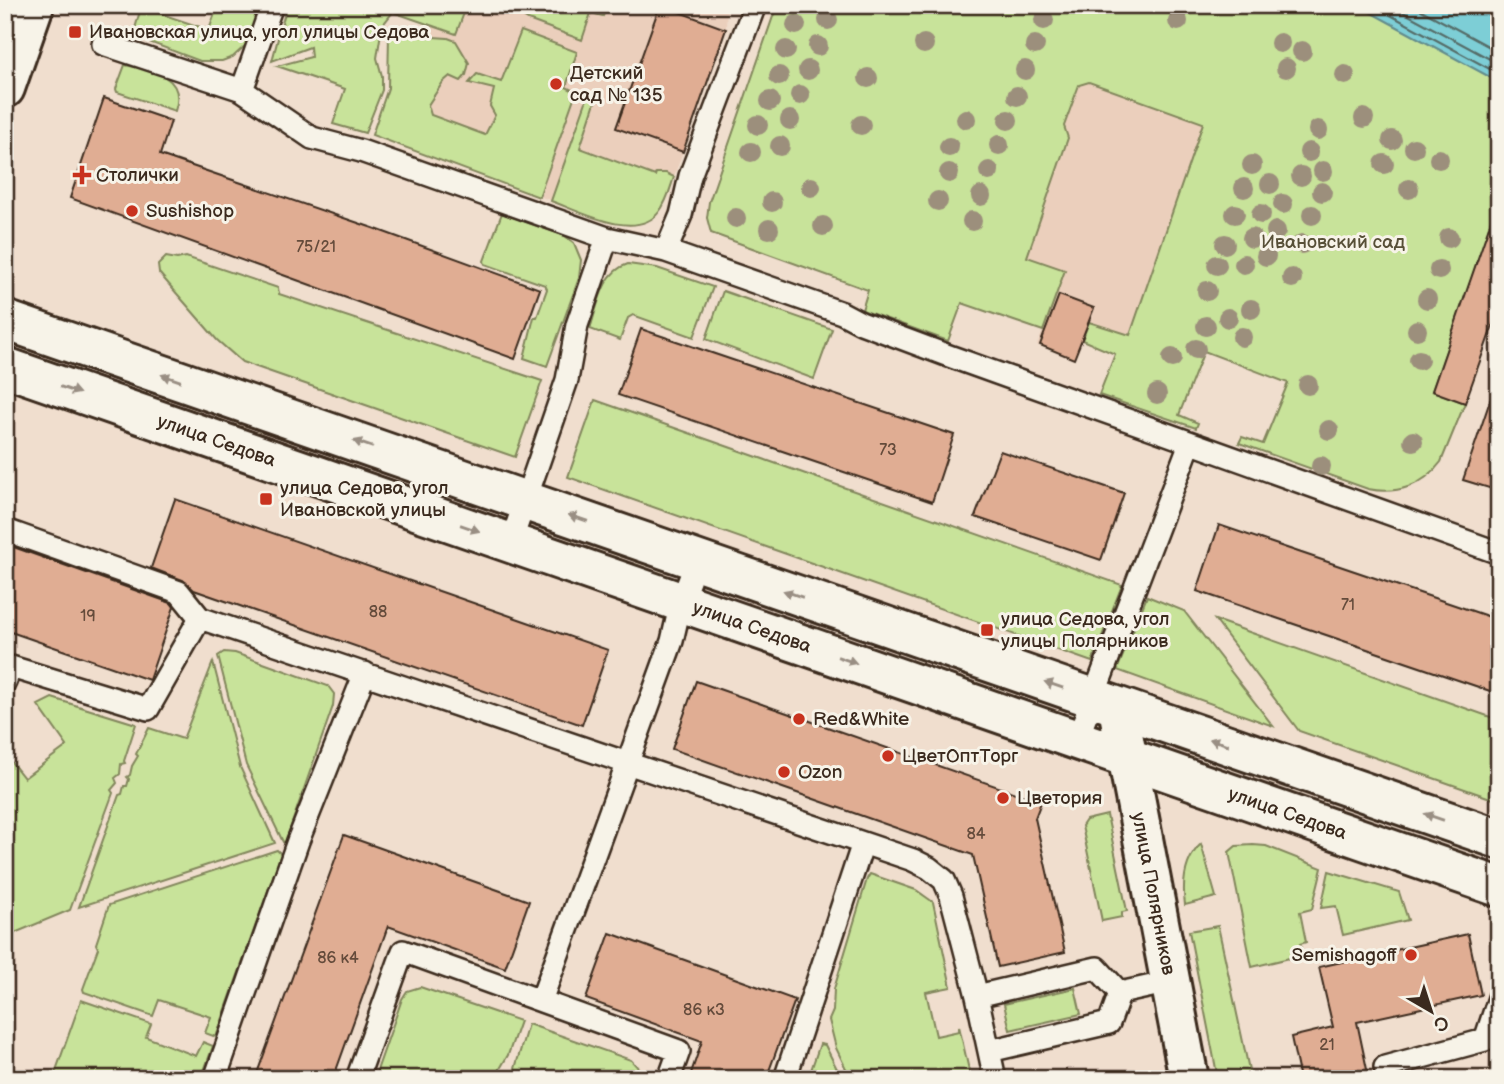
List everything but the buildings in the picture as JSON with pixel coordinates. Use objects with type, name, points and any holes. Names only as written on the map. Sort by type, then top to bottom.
[{"type":"main road","points":[[5,88],[34,5]]},
{"type":"main road","points":[[5,320],[1499,839]]},
{"type":"main road","name":"улица Седова","points":[[5,367],[1499,887]]},
{"type":"main road","name":"улица Полярников","points":[[1105,703],[1127,757],[1189,1079]]},
{"type":"lane","points":[[242,90],[272,5]]},
{"type":"lane","points":[[666,250],[681,215],[690,176],[755,5]]},
{"type":"lane","points":[[103,44],[242,90],[312,138],[361,151],[607,238],[666,250],[1190,443],[1499,553]]},
{"type":"lane","points":[[510,542],[567,380],[577,325],[607,238]]},
{"type":"lane","points":[[1077,740],[1105,703],[1190,443]]},
{"type":"lane","points":[[5,530],[179,592],[200,618],[628,762],[913,860],[929,868],[944,880],[951,896],[995,1079]]},
{"type":"lane","points":[[541,1001],[672,641],[681,602],[696,560]]},
{"type":"lane","points":[[5,682],[11,667],[148,709],[200,618]]},
{"type":"lane","points":[[215,1079],[298,841],[365,673]]},
{"type":"lane","points":[[785,1079],[863,843]]},
{"type":"lane","points":[[357,1079],[403,951],[679,1051],[669,1079]]},
{"type":"lane","points":[[977,996],[1097,968],[1120,993]]},
{"type":"lane","points":[[1120,993],[1170,982]]},
{"type":"lane","points":[[989,1051],[1109,1023],[1120,993]]},
{"type":"lane","points":[[1388,1079],[1385,1067],[1492,1045],[1499,998]]},
{"type":"shaded area","name":"Детский сад № 135","points":[[437,5],[727,5],[726,29],[664,205],[655,217],[630,226],[613,223],[383,139]]},
{"type":"shaded area","points":[[1061,5],[1246,80],[1114,400],[1099,395],[1115,354],[1082,341],[1075,359],[1037,345],[1043,331],[962,303]]},
{"type":"green space","points":[[218,5],[263,5],[248,43],[233,57],[222,61],[200,61],[133,36],[141,7],[209,30]]},
{"type":"green space","points":[[287,5],[467,5],[456,34],[393,12],[382,26],[377,58],[382,76],[382,90],[365,133],[333,124],[345,89],[277,66],[311,57],[310,47],[272,61]]},
{"type":"green space","points":[[503,5],[607,5],[603,16],[591,13],[582,40],[528,20]]},
{"type":"green space","name":"Ивановский сад","points":[[777,5],[1499,5],[1499,219],[1493,217],[1432,391],[1465,403],[1441,462],[1418,483],[1409,487],[1379,491],[1239,443],[1242,437],[1263,444],[1288,383],[1204,351],[1179,415],[1198,423],[1196,428],[1099,395],[1115,354],[1082,340],[1089,322],[1130,335],[1203,123],[1089,82],[1079,85],[1064,126],[1068,138],[1027,257],[1065,270],[1043,331],[962,303],[948,341],[862,310],[868,290],[711,233],[707,218],[709,202]]},
{"type":"green space","points":[[521,31],[577,52],[566,87],[576,92],[539,197],[372,135],[388,88],[389,34],[448,38],[456,41],[469,63],[466,75],[461,81],[450,76],[443,82],[428,105],[431,115],[485,135],[495,115],[490,106],[494,89],[469,83],[477,74],[501,82]]},
{"type":"green space","points":[[125,65],[146,69],[172,82],[177,99],[175,111],[117,92]]},
{"type":"green space","points":[[588,96],[596,99],[580,148],[655,176],[656,173],[666,173],[674,177],[664,204],[649,221],[636,224],[607,222],[551,201]]},
{"type":"green space","points":[[502,213],[565,236],[574,243],[581,260],[579,278],[547,366],[524,358],[534,317],[537,317],[547,289],[545,285],[485,264],[484,261]]},
{"type":"green space","points":[[166,257],[186,257],[278,288],[279,294],[542,381],[515,457],[242,362],[217,340],[159,273],[158,265]]},
{"type":"green space","points":[[628,264],[657,268],[713,287],[694,337],[633,315],[628,318],[620,340],[590,329],[602,290],[612,274]]},
{"type":"green space","points":[[723,291],[832,329],[814,379],[706,339]]},
{"type":"green space","points":[[595,400],[1122,585],[1092,662],[568,477]]},
{"type":"green space","points":[[1147,596],[1184,611],[1273,726],[1117,670]]},
{"type":"green space","points":[[1215,620],[1499,720],[1499,801],[1299,731]]},
{"type":"green space","points":[[224,652],[235,653],[328,686],[334,694],[333,706],[285,843],[246,765],[218,656]]},
{"type":"green space","points":[[213,662],[240,767],[275,843],[79,907],[119,795],[122,794],[124,786],[127,786],[127,777],[149,728],[183,739]]},
{"type":"green space","points":[[52,698],[136,724],[125,763],[121,764],[120,774],[115,778],[117,783],[111,790],[113,793],[70,910],[5,937],[5,754],[24,778],[67,746],[38,705]]},
{"type":"green space","points":[[1107,815],[1127,911],[1122,912],[1122,917],[1102,921],[1082,826],[1086,820]]},
{"type":"green space","points":[[1201,844],[1216,897],[1185,905],[1184,888],[1188,864]]},
{"type":"green space","points":[[1236,846],[1266,846],[1322,868],[1312,909],[1300,912],[1306,942],[1300,944],[1302,955],[1252,967],[1229,852]]},
{"type":"green space","points":[[277,850],[281,854],[216,1037],[205,1033],[211,1017],[159,1000],[153,1016],[84,992],[109,905]]},
{"type":"green space","points":[[1329,871],[1399,892],[1408,920],[1343,935],[1336,906],[1321,908]]},
{"type":"green space","points":[[870,874],[916,890],[933,902],[951,987],[926,992],[936,1036],[959,1031],[959,1026],[971,1079],[851,1079],[836,1048],[829,1020],[833,1011],[834,989]]},
{"type":"green space","points":[[1218,926],[1251,1079],[1218,1079],[1189,931]]},
{"type":"green space","points":[[420,987],[520,1021],[508,1055],[494,1079],[374,1079],[402,999],[407,991]]},
{"type":"green space","points":[[1075,988],[1081,1014],[1010,1030],[1004,1004]]},
{"type":"green space","points":[[81,1000],[151,1024],[146,1037],[196,1056],[203,1042],[213,1046],[201,1079],[53,1079]]},
{"type":"green space","points":[[528,1024],[631,1060],[641,1071],[643,1079],[512,1079]]},
{"type":"green space","points":[[820,1044],[825,1045],[842,1079],[808,1079]]},
{"type":"water","points":[[1357,5],[1499,5],[1499,82]]},
{"type":"place","name":"Ивановская улица, угол улицы Седова","points":[[75,32]]},
{"type":"place","name":"Детский сад № 135","points":[[556,84]]},
{"type":"place","name":"Столички","points":[[82,175]]},
{"type":"place","name":"Sushishop","points":[[132,211]]},
{"type":"place","name":"улица Седова, угол Ивановской улицы","points":[[266,499]]},
{"type":"place","name":"улица Седова, угол улицы Полярников","points":[[987,630]]},
{"type":"place","name":"Red&White","points":[[799,719]]},
{"type":"place","name":"ЦветОптТорг","points":[[888,756]]},
{"type":"place","name":"Ozon","points":[[784,772]]},
{"type":"place","name":"Цветория","points":[[1003,798]]},
{"type":"place","name":"Semishagoff","points":[[1411,955]]}]
